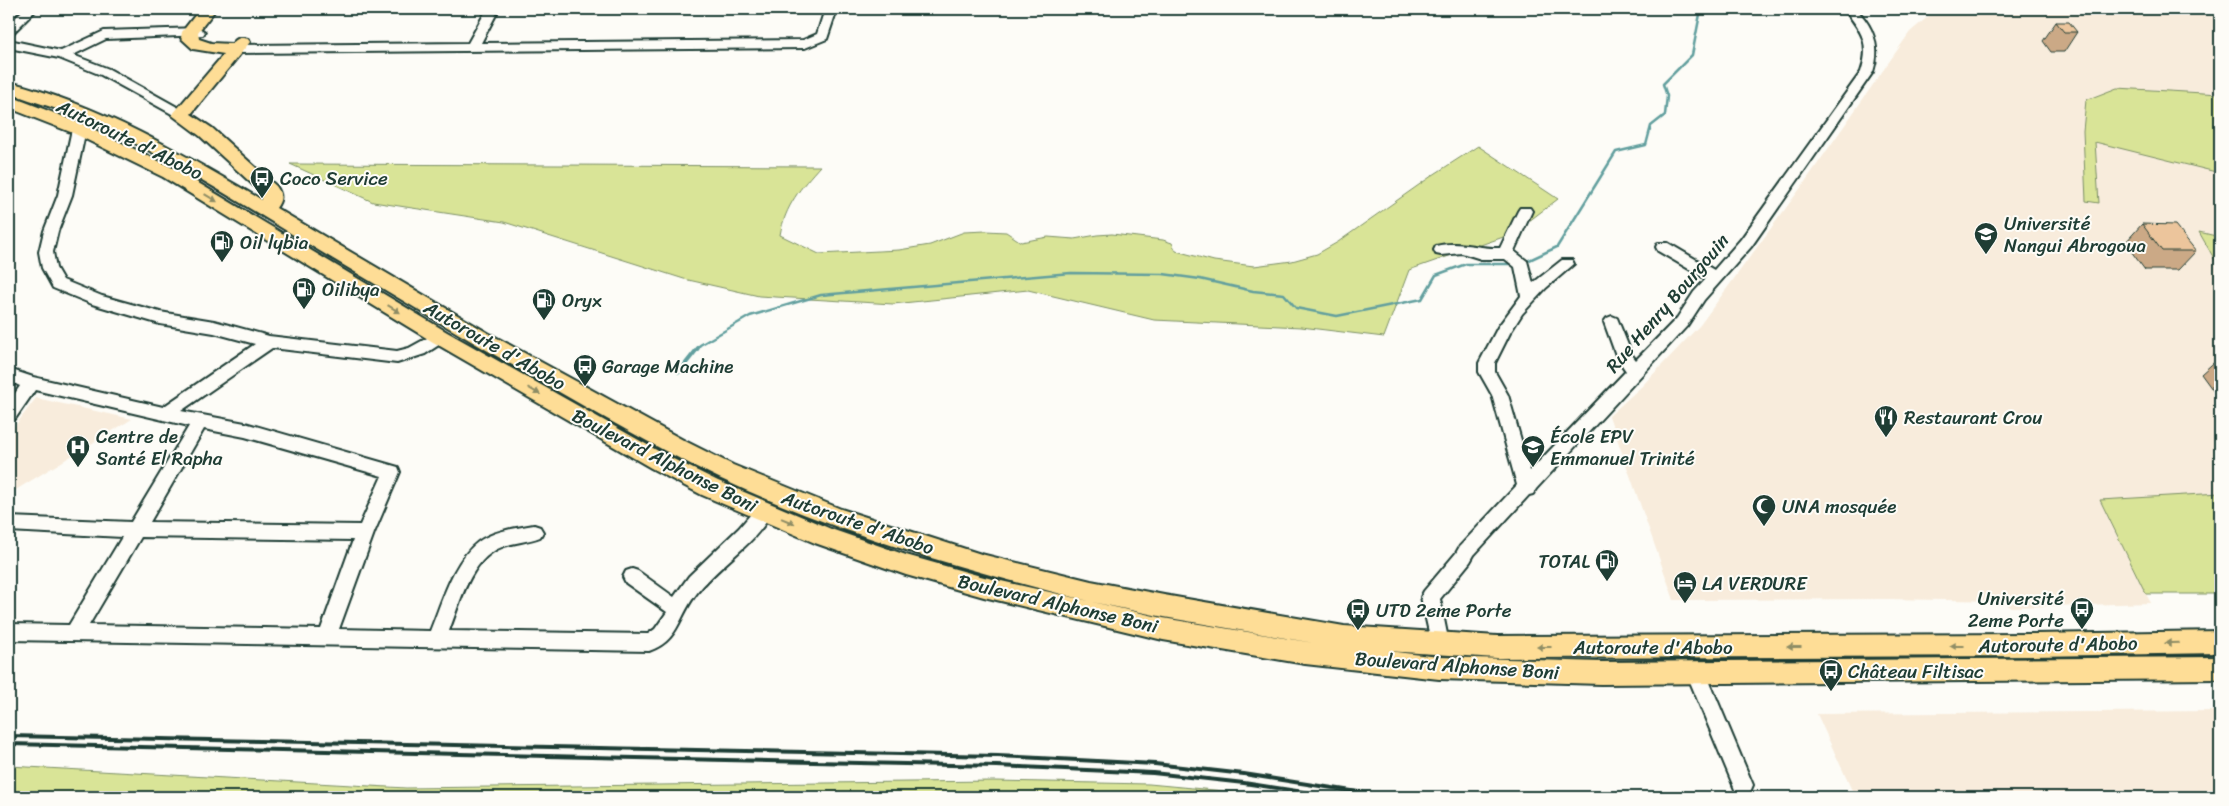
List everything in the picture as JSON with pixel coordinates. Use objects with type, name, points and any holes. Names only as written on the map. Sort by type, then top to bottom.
[{"type":"main road","points":[[194,32],[208,9]]},
{"type":"main road","points":[[217,9],[189,38],[193,43],[203,47],[240,46]]},
{"type":"main road","points":[[240,46],[181,115],[206,132],[270,190],[272,195],[271,202],[264,210]]},
{"type":"main road","name":"Autoroute d'Abobo","points":[[9,87],[92,116],[173,155],[481,338],[677,447],[725,471],[835,516],[981,564],[1091,591],[1286,628],[1344,637],[1497,648],[2220,642]]},
{"type":"main road","name":"Boulevard Alphonse Boni","points":[[9,102],[79,129],[170,173],[440,337],[659,462],[763,512],[867,551],[984,587],[1123,621],[1305,653],[1439,668],[1602,673],[2220,668]]},
{"type":"street","points":[[9,30],[31,9]]},
{"type":"street","points":[[475,44],[493,9]]},
{"type":"street","points":[[240,46],[805,44],[823,36],[831,9]]},
{"type":"street","name":"Rue Henry Bourgouin","points":[[1440,644],[1430,597],[1464,557],[1466,551],[1682,322],[1699,296],[1752,235],[1867,72],[1872,56],[1870,38],[1867,30],[1850,9]]},
{"type":"street","points":[[62,55],[104,35],[194,32]]},
{"type":"street","points":[[9,44],[62,55],[105,72],[181,115]]},
{"type":"street","points":[[79,129],[65,196],[51,231],[46,252],[49,268],[58,284],[97,300],[160,318],[214,327],[269,342],[397,357],[416,353],[440,337]]},
{"type":"street","points":[[1507,254],[1517,224],[1524,211]]},
{"type":"street","points":[[1663,247],[1716,278]]},
{"type":"street","points":[[1441,250],[1462,248],[1481,254],[1507,254],[1522,265],[1529,296]]},
{"type":"street","points":[[1526,489],[1500,395],[1487,372],[1486,364],[1503,331],[1517,310],[1541,284],[1567,264]]},
{"type":"street","points":[[1612,322],[1625,358],[1636,371]]},
{"type":"street","points":[[164,414],[269,342]]},
{"type":"street","points":[[9,375],[31,383],[164,414],[245,430],[392,472],[366,533],[327,637]]},
{"type":"street","points":[[9,414],[31,383]]},
{"type":"street","points":[[75,632],[200,422]]},
{"type":"street","points":[[9,632],[649,643],[657,640],[664,634],[687,592],[750,530],[763,512]]},
{"type":"street","points":[[9,524],[136,529],[366,533]]},
{"type":"street","points":[[436,639],[472,558],[486,546],[514,536],[534,532]]},
{"type":"street","points":[[632,577],[677,609]]},
{"type":"street","points":[[1696,672],[1743,785]]},
{"type":"shaded area","name":"Université Nangui Abrogoua","points":[[1937,9],[2220,9],[2220,594],[2146,594],[2151,603],[2015,607],[2009,607],[2006,601],[1885,599],[1674,600],[1609,416],[1642,386],[1700,325],[1802,186],[1910,32]]},
{"type":"shaded area","points":[[36,398],[132,419],[9,494],[9,434]]},
{"type":"shaded area","points":[[2220,711],[2220,797],[1855,797],[1817,714]]},
{"type":"green space","points":[[2117,88],[2220,94],[2220,173],[2095,142],[2099,203],[2086,201],[2083,131],[2086,100]]},
{"type":"green space","points":[[1478,146],[1558,199],[1512,234],[1409,270],[1384,337],[1301,327],[1154,320],[1028,290],[893,304],[759,296],[684,279],[504,222],[373,202],[290,164],[820,166],[800,189],[790,206],[780,235],[819,254],[899,250],[930,245],[964,232],[1006,232],[1021,242],[1048,237],[1074,239],[1112,234],[1163,240],[1172,243],[1176,251],[1214,261],[1254,266],[1292,261],[1317,254],[1338,242],[1433,175]]},
{"type":"green space","points":[[2199,232],[2220,237],[2220,269]]},
{"type":"green space","points":[[2220,493],[2220,594],[2146,594],[2100,500]]},
{"type":"green space","points":[[9,766],[406,788],[994,781],[1149,784],[1278,797],[9,797]]},
{"type":"building","points":[[2056,22],[2069,22],[2077,32],[2064,32]]},
{"type":"building","points":[[2142,224],[2175,225],[2196,251],[2162,251]]},
{"type":"waterway","points":[[1523,263],[1557,247],[1616,152],[1646,145],[1651,126],[1665,115],[1667,96],[1663,84],[1692,55],[1701,9]]},
{"type":"waterway","points":[[697,349],[700,345],[750,316],[821,295],[1071,273],[1163,274],[1200,279],[1253,291],[1284,294],[1296,308],[1337,316],[1422,299],[1436,275],[1466,264],[1517,264]]},
{"type":"waterway","points":[[679,372],[698,348]]},
{"type":"railway","points":[[9,736],[998,756],[1155,764],[1244,774],[1390,797]]},
{"type":"railway","points":[[9,744],[997,766],[1153,773],[1244,783],[1336,797]]},
{"type":"place","name":"Coco Service","points":[[262,199]]},
{"type":"place","name":"Université Nangui Abrogoua","points":[[1986,255]]},
{"type":"place","name":"Oil lybia","points":[[222,263]]},
{"type":"place","name":"Oilibya","points":[[304,310]]},
{"type":"place","name":"Oryx","points":[[544,321]]},
{"type":"place","name":"Garage Machine","points":[[585,387]]},
{"type":"place","name":"Restaurant Crou","points":[[1886,438]]},
{"type":"place","name":"Centre de Santé El Rapha","points":[[78,468]]},
{"type":"place","name":"École EPV Emmanuel Trinité","points":[[1533,468]]},
{"type":"place","name":"UNA mosquée","points":[[1764,527]]},
{"type":"place","name":"TOTAL","points":[[1607,582]]},
{"type":"place","name":"LA VERDURE","points":[[1685,604]]},
{"type":"place","name":"Université 2eme Porte","points":[[2082,630]]},
{"type":"place","name":"UTD 2eme Porte","points":[[1358,631]]},
{"type":"place","name":"Château Filtisac","points":[[1831,692]]}]
